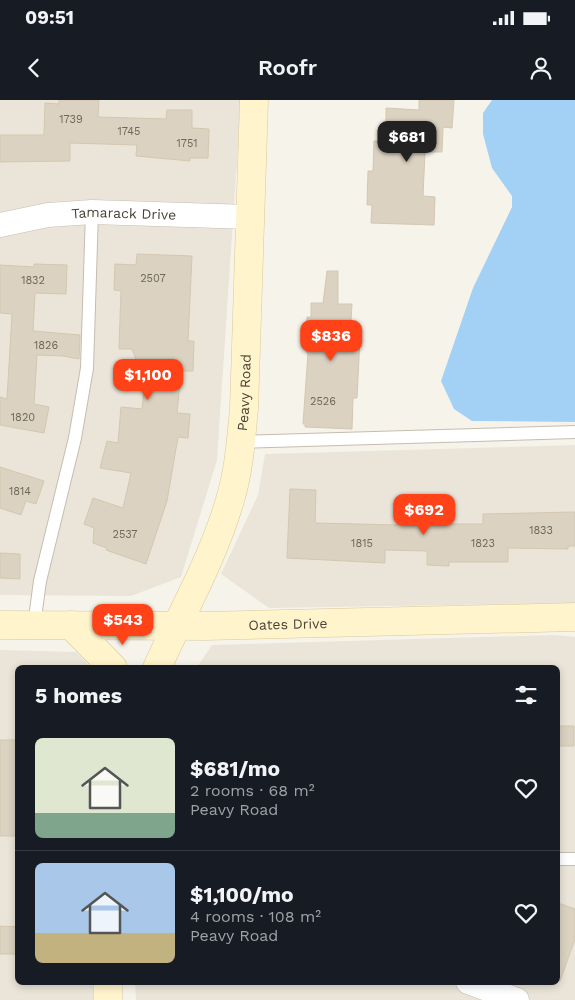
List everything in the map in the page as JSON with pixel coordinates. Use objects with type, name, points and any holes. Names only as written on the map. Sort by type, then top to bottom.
[{"type":"street","name":"Peavy Road","points":[[158,665],[208,561],[230,499],[241,442],[254,100]]},
{"type":"street","name":"Tamarack Drive","points":[[0,225],[48,215],[92,212],[250,217]]},
{"type":"street","name":"Oates Drive","points":[[0,625],[176,626],[575,617]]},
{"type":"street","points":[[71,625],[110,665]]},
{"type":"street","points":[[108,985],[108,1000]]},
{"type":"street","points":[[476,985],[517,1000]]},
{"type":"lane","points":[[34,625],[40,581],[75,438],[87,368],[92,212]]},
{"type":"lane","points":[[241,442],[575,432]]},
{"type":"lane","points":[[560,859],[575,859]]},
{"type":"shaded area","points":[[0,100],[241,100],[217,460],[181,577],[131,596],[0,595]]},
{"type":"shaded area","points":[[575,445],[575,603],[269,608],[221,574],[258,495],[265,454]]},
{"type":"shaded area","points":[[556,635],[575,637],[575,1000],[136,1000],[135,985],[560,985],[560,665],[198,665],[212,645]]},
{"type":"shaded area","points":[[0,650],[76,652],[88,665],[15,665],[15,985],[93,985],[93,1000],[0,1000]]},
{"type":"water","points":[[492,100],[575,100],[575,422],[472,421],[454,409],[441,381],[473,288],[512,207],[512,196],[492,168],[483,134],[483,113]]},
{"type":"building","points":[[59,100],[99,100],[98,117],[166,119],[167,110],[192,110],[192,128],[209,129],[208,158],[190,158],[190,161],[136,156],[137,145],[70,143],[70,161],[0,162],[0,135],[44,135],[45,103],[59,104]]},
{"type":"building","points":[[419,100],[454,100],[452,128],[443,127],[442,152],[425,152],[423,196],[435,197],[434,225],[371,223],[372,205],[367,205],[368,171],[373,171],[374,141],[380,141],[381,124],[386,124],[386,108],[419,110]]},
{"type":"building","points":[[137,254],[192,256],[188,341],[194,341],[193,371],[181,371],[177,413],[190,414],[188,438],[178,437],[167,501],[146,564],[106,550],[107,548],[93,543],[94,528],[84,524],[93,498],[123,508],[131,473],[100,468],[107,441],[118,443],[121,407],[142,409],[147,366],[136,359],[132,349],[119,349],[121,291],[114,290],[115,264],[136,265]]},
{"type":"building","points":[[34,264],[67,265],[66,294],[35,293],[33,331],[80,335],[79,359],[37,355],[34,404],[49,407],[44,433],[0,425],[0,397],[7,399],[12,314],[0,313],[0,265],[34,267]]},
{"type":"building","points":[[327,271],[338,271],[338,304],[352,304],[350,337],[360,337],[357,398],[353,398],[352,429],[305,427],[305,424],[303,424],[308,353],[306,352],[307,317],[311,317],[311,303],[323,303]]},
{"type":"building","points":[[0,467],[44,481],[36,504],[26,501],[21,515],[0,508]]},
{"type":"building","points":[[290,489],[316,490],[315,523],[398,525],[398,514],[450,516],[450,524],[483,524],[483,514],[575,512],[575,546],[568,546],[568,549],[508,548],[508,562],[449,562],[449,566],[427,565],[427,551],[385,550],[385,563],[287,558]]},
{"type":"building","points":[[0,553],[20,554],[20,579],[0,578]]},
{"type":"building","points":[[560,726],[574,726],[574,746],[560,746]]},
{"type":"building","points":[[0,740],[15,740],[15,836],[0,836]]},
{"type":"building","points":[[560,904],[575,909],[575,939],[560,981]]},
{"type":"building","points":[[0,926],[15,927],[15,954],[0,954]]}]
